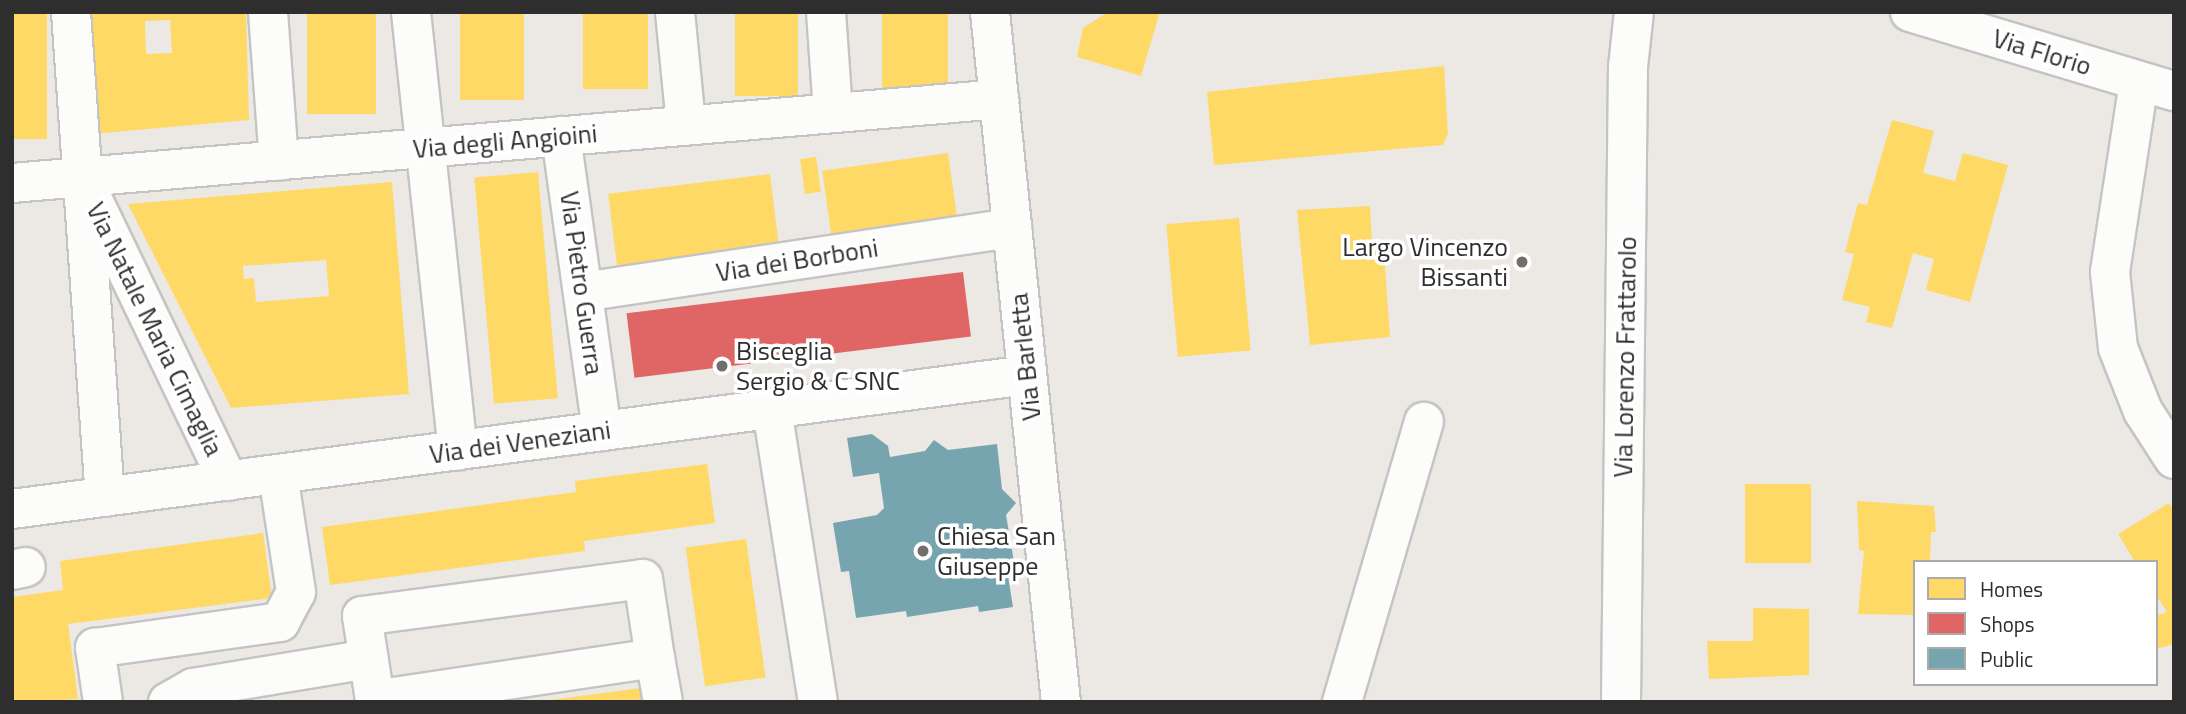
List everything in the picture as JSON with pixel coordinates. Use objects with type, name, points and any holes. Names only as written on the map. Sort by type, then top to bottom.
[{"type":"street","name":"Via Natale Maria Cimaglia","points":[[71,12],[106,497]]},
{"type":"street","points":[[268,12],[279,161]]},
{"type":"street","points":[[411,12],[458,450]]},
{"type":"street","points":[[675,12],[685,125]]},
{"type":"street","points":[[826,12],[833,113]]},
{"type":"street","name":"Via Barletta","points":[[990,12],[1061,702]]},
{"type":"street","name":"Via Lorenzo Frattarolo","points":[[1620,702],[1628,67],[1634,12]]},
{"type":"street","name":"Via Florio","points":[[1910,12],[2156,87]]},
{"type":"street","points":[[2156,87],[2110,272],[2118,348],[2143,411],[2174,459]]},
{"type":"street","name":"Via degli Angioini","points":[[12,183],[999,99]]},
{"type":"street","name":"Via Pietro Guerra","points":[[561,136],[602,431]]},
{"type":"street","name":"Via Natale Maria Cimaglia","points":[[82,177],[228,481]]},
{"type":"street","name":"Via dei Borboni","points":[[583,292],[1012,228]]},
{"type":"street","name":"Via dei Veneziani","points":[[12,509],[1027,375]]},
{"type":"street","points":[[772,409],[818,702]]},
{"type":"street","points":[[1342,702],[1424,422]]},
{"type":"street","points":[[103,702],[95,648],[280,622],[296,592],[278,474]]},
{"type":"street","points":[[655,658],[375,700],[362,616],[643,579],[663,702]]},
{"type":"street","points":[[169,702],[193,688],[369,659]]},
{"type":"building: Homes","points":[[12,12],[47,12],[47,139],[12,139]]},
{"type":"building: Homes","points":[[88,12],[246,12],[249,120],[91,134]],"holes":[[[170,20],[172,53],[146,54],[145,21]]]},
{"type":"building: Homes","points":[[307,12],[376,12],[376,114],[307,114]]},
{"type":"building: Homes","points":[[460,12],[524,12],[524,100],[460,100]]},
{"type":"building: Homes","points":[[583,12],[648,12],[648,89],[583,89]]},
{"type":"building: Homes","points":[[735,12],[798,12],[798,96],[735,96]]},
{"type":"building: Homes","points":[[882,12],[948,12],[948,93],[882,93]]},
{"type":"building: Homes","points":[[1108,12],[1160,12],[1141,76],[1077,57],[1083,28]]},
{"type":"building: Homes","points":[[1444,66],[1448,133],[1443,145],[1214,165],[1207,92]]},
{"type":"building: Homes","points":[[1892,120],[1934,131],[1923,173],[1955,181],[1963,153],[2008,165],[1970,302],[1926,290],[1934,259],[1913,253],[1892,328],[1866,322],[1870,307],[1842,300],[1854,254],[1845,252],[1858,203],[1867,205]]},
{"type":"building: Homes","points":[[948,153],[958,226],[833,244],[822,171]]},
{"type":"building: Homes","points":[[816,157],[821,192],[805,194],[800,159]]},
{"type":"building: Homes","points":[[538,172],[558,398],[494,404],[474,178]]},
{"type":"building: Homes","points":[[770,174],[779,250],[618,270],[608,194]]},
{"type":"building: Homes","points":[[392,182],[409,394],[231,408],[128,204]],"holes":[[[326,260],[329,296],[256,302],[254,278],[244,279],[243,266]]]},
{"type":"building: Homes","points":[[1370,206],[1372,246],[1384,252],[1390,337],[1310,345],[1297,210]]},
{"type":"building: Homes","points":[[1239,218],[1251,350],[1178,357],[1166,224]]},
{"type":"building: Homes","points":[[707,464],[715,523],[584,541],[585,551],[330,585],[322,527],[576,492],[575,481]]},
{"type":"building: Homes","points":[[1745,484],[1811,484],[1811,563],[1745,563]]},
{"type":"building: Homes","points":[[1857,501],[1934,506],[1936,532],[1931,532],[1930,560],[1913,560],[1913,615],[1858,614],[1864,551],[1859,550]]},
{"type":"building: Homes","points":[[2169,503],[2174,511],[2174,644],[2158,648],[2158,615],[2167,612],[2158,598],[2158,560],[2134,560],[2118,534]]},
{"type":"building: Homes","points":[[263,533],[272,598],[68,624],[78,699],[14,702],[12,597],[63,590],[60,561]]},
{"type":"building: Homes","points":[[746,539],[765,678],[705,686],[686,547]]},
{"type":"building: Homes","points":[[1753,608],[1809,609],[1809,675],[1709,679],[1707,641],[1753,641]]},
{"type":"building: Homes","points":[[648,687],[650,702],[550,702],[550,700]]},
{"type":"building: Shops","points":[[963,272],[971,337],[634,378],[627,313]]},
{"type":"building: Public","name":"Chiesa San Giuseppe","points":[[872,434],[888,446],[890,457],[925,451],[934,440],[948,450],[997,444],[1002,489],[1016,503],[1006,515],[1014,562],[1006,564],[1013,607],[979,612],[978,606],[907,617],[906,611],[856,618],[849,571],[841,572],[833,523],[877,515],[884,508],[879,473],[853,477],[847,438]]},
{"type":"place","name":"Largo Vincenzo Bissanti","points":[[1522,262]]},
{"type":"place","name":"Bisceglia Sergio & C SNC","points":[[722,366]]},
{"type":"place","name":"Chiesa San Giuseppe","points":[[923,551]]}]
